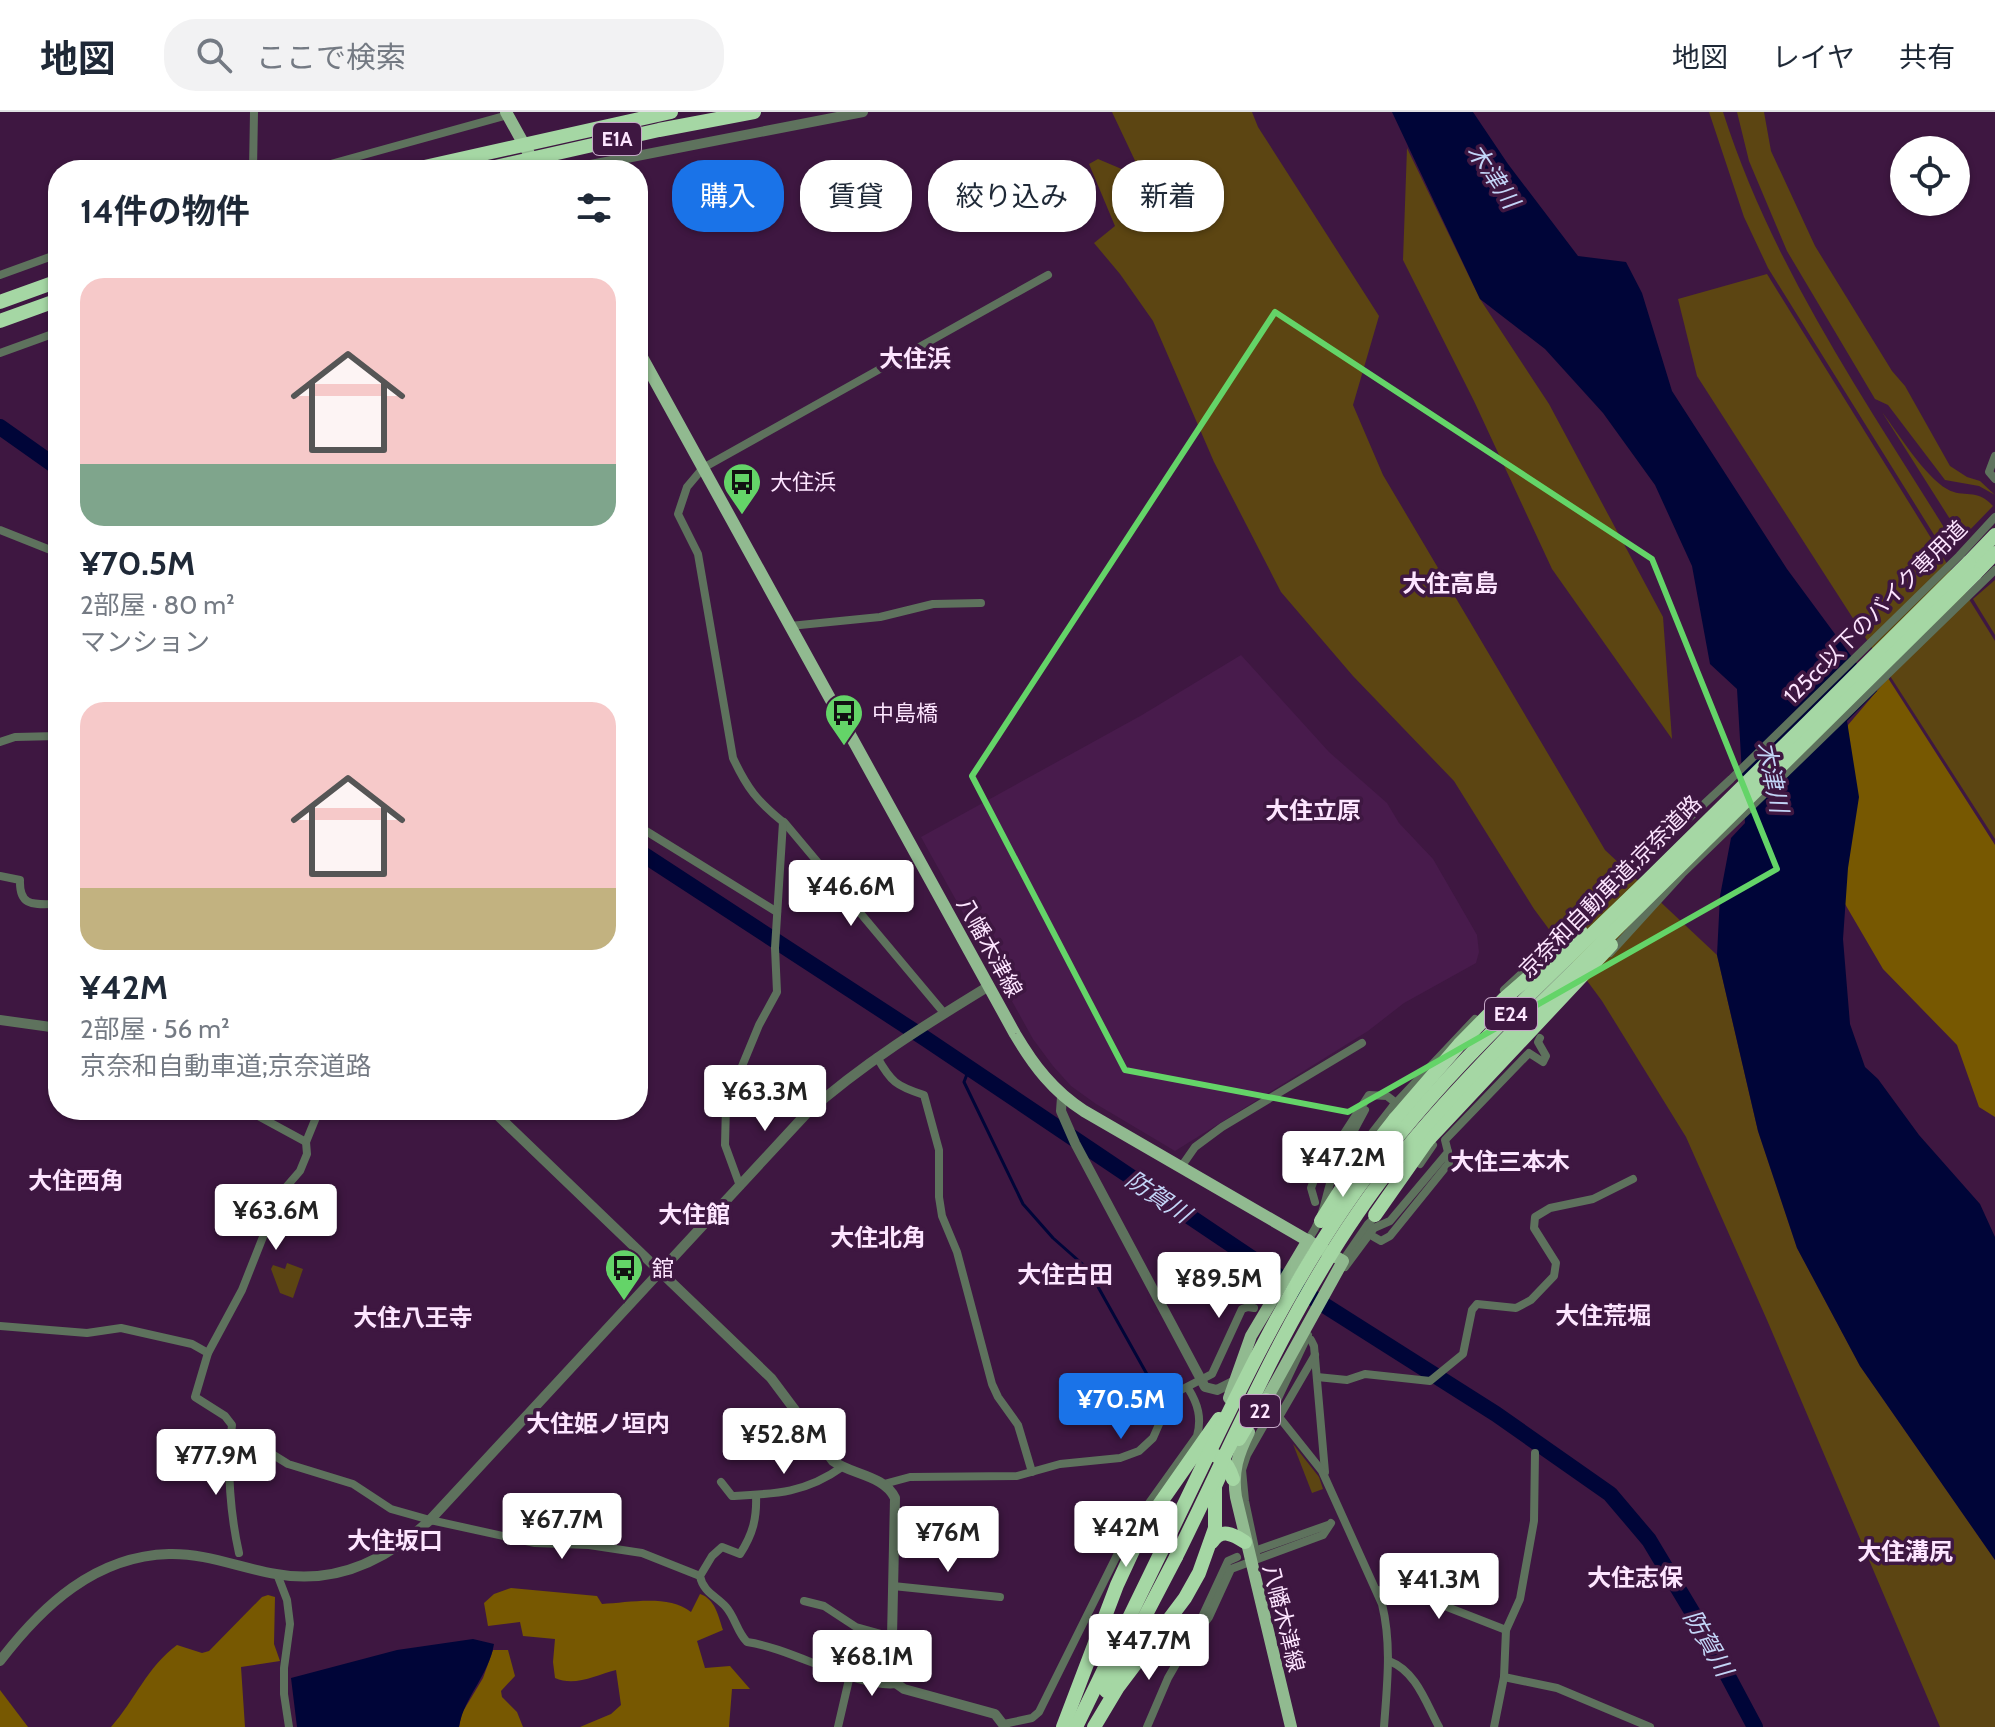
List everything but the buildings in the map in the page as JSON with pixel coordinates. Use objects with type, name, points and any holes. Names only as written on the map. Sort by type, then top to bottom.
[{"type":"highway","name":"E1A","points":[[456,160],[671,112]]},
{"type":"highway","name":"E1A","points":[[526,160],[754,112]]},
{"type":"highway","points":[[0,302],[48,285]]},
{"type":"highway","points":[[0,321],[48,304]]},
{"type":"highway","name":"京奈和自動車道;京奈道路","points":[[1091,1727],[1305,1298],[1385,1174],[1472,1073],[1660,887],[1972,568],[1995,535]]},
{"type":"highway","name":"京奈和自動車道;京奈道路","points":[[1076,1727],[1263,1344],[1345,1206],[1461,1065],[1705,823],[1972,568],[1995,553]]},
{"type":"highway","points":[[1321,1221],[1394,1112],[1505,998],[1705,823]]},
{"type":"highway","points":[[1375,1215],[1430,1143],[1553,1004],[1598,960],[1660,887]]},
{"type":"highway","points":[[1063,1727],[1117,1585],[1136,1544],[1225,1407]]},
{"type":"highway","points":[[1091,1727],[1185,1598],[1211,1543],[1215,1528],[1215,1486],[1225,1463],[1256,1410],[1272,1410]]},
{"type":"highway","points":[[1191,1461],[1204,1454],[1219,1456],[1233,1479]]},
{"type":"highway","points":[[1211,1543],[1216,1535],[1223,1533],[1231,1533],[1245,1542]]},
{"type":"main road","points":[[507,113],[533,160]]},
{"type":"main road","name":"八幡木津線","points":[[648,368],[1028,1056],[1062,1097],[1343,1261],[1314,1310],[1272,1410],[1242,1446],[1233,1479],[1245,1542],[1251,1556],[1291,1727]]},
{"type":"main road","name":"八幡木津線","points":[[1240,1518],[1226,1478],[1225,1407],[1251,1336],[1308,1240]]},
{"type":"street","points":[[253,160],[254,112]]},
{"type":"street","points":[[616,160],[863,112]]},
{"type":"street","points":[[344,160],[507,113]]},
{"type":"street","points":[[0,275],[48,258]]},
{"type":"street","points":[[944,1013],[783,822],[759,803],[746,784],[733,758],[698,554],[678,514],[687,487],[703,468],[1048,275]]},
{"type":"street","points":[[0,353],[48,336]]},
{"type":"street","points":[[1995,456],[1989,472],[1995,479]]},
{"type":"street","name":"125cc以下のバイク専用道","points":[[1336,1167],[1348,1164],[1530,964],[1731,779],[1995,517]]},
{"type":"street","points":[[0,530],[48,549]]},
{"type":"street","points":[[1430,1143],[1540,1030],[1682,874],[1995,570]]},
{"type":"street","points":[[790,626],[880,617],[933,604],[981,603]]},
{"type":"street","points":[[0,742],[15,737],[48,736]]},
{"type":"street","points":[[740,1186],[725,1145],[726,1105],[759,1025],[777,992],[775,948],[783,822]]},
{"type":"street","points":[[648,832],[777,912]]},
{"type":"street","points":[[0,876],[20,880],[20,893],[25,900],[33,904],[48,904]]},
{"type":"street","points":[[0,1661],[27,1625],[51,1602],[90,1576],[114,1565],[167,1554],[232,1562],[277,1574],[329,1576],[363,1567],[409,1540],[806,1114],[843,1081],[877,1057],[989,986]]},
{"type":"street","points":[[0,1020],[48,1027]]},
{"type":"street","points":[[1445,1140],[1529,1053],[1543,1062],[1546,1056],[1538,1042],[1540,1038]]},
{"type":"street","points":[[1181,1167],[1195,1147],[1222,1127],[1362,1043]]},
{"type":"street","points":[[877,1057],[890,1079],[902,1088],[924,1095],[939,1150],[942,1216],[957,1252],[992,1384],[1018,1425],[1032,1472]]},
{"type":"street","points":[[1315,1202],[1311,1188],[1314,1180],[1369,1095],[1387,1096],[1445,1140],[1449,1163],[1390,1236],[1381,1241],[1374,1237]]},
{"type":"street","points":[[1308,1240],[1321,1221],[1336,1167],[1374,1095]]},
{"type":"street","points":[[1062,1097],[1061,1111],[1075,1143],[1201,1381],[1205,1387],[1217,1390],[1237,1380]]},
{"type":"street","points":[[265,1120],[306,1142]]},
{"type":"street","points":[[239,1553],[232,1522],[228,1452],[232,1425],[225,1416],[195,1397],[208,1353],[242,1290],[272,1214],[287,1186],[300,1171],[315,1120]]},
{"type":"street","points":[[502,1120],[771,1378],[833,1461],[884,1484],[895,1498],[892,1637],[897,1684]]},
{"type":"street","points":[[1251,1556],[1242,1470],[1256,1437],[1347,1263],[1374,1228],[1390,1221],[1448,1152]]},
{"type":"street","points":[[1317,1377],[1347,1380],[1365,1374],[1430,1381],[1463,1354],[1472,1310],[1477,1304],[1516,1308],[1531,1300],[1554,1276],[1556,1263],[1534,1228],[1535,1217],[1550,1208],[1593,1199],[1633,1179]]},
{"type":"street","points":[[1343,1261],[1375,1215]]},
{"type":"street","points":[[884,1484],[910,1477],[1017,1476],[1060,1464],[1120,1458],[1139,1451],[1153,1438],[1170,1399],[1177,1392],[1212,1374],[1242,1309],[1254,1308]]},
{"type":"street","points":[[0,1326],[87,1333],[121,1328],[192,1344],[208,1353]]},
{"type":"street","points":[[1311,1340],[1326,1477]]},
{"type":"street","points":[[1272,1410],[1315,1355]]},
{"type":"street","points":[[231,1442],[259,1446],[288,1464],[353,1484],[391,1509],[430,1520],[535,1543],[589,1545],[642,1553],[700,1576],[706,1591],[728,1609],[739,1633],[747,1642],[769,1645],[886,1686],[897,1684],[904,1689],[995,1714],[1004,1725],[1032,1718],[1039,1712],[1095,1609],[1129,1531],[1197,1436],[1200,1426],[1198,1405],[1188,1388]]},
{"type":"street","points":[[1272,1410],[1326,1477],[1377,1590],[1387,1624],[1389,1661],[1384,1727]]},
{"type":"street","points":[[1494,1727],[1504,1677],[1506,1630],[1520,1599],[1534,1521],[1535,1453]]},
{"type":"street","points":[[721,1482],[732,1496],[756,1495],[808,1487],[842,1467]]},
{"type":"street","points":[[700,1576],[712,1556],[722,1547],[737,1554],[742,1551],[757,1517],[756,1495]]},
{"type":"street","points":[[1147,1727],[1183,1652],[1209,1617],[1231,1569],[1251,1556],[1323,1535],[1331,1523],[1343,1517]]},
{"type":"street","points":[[277,1574],[287,1600],[290,1624],[284,1681],[289,1727]]},
{"type":"street","points":[[893,1586],[1000,1597]]},
{"type":"street","points":[[1377,1590],[1419,1596],[1506,1630]]},
{"type":"street","points":[[804,1601],[824,1606],[856,1627],[892,1637]]},
{"type":"street","points":[[1169,1646],[1183,1652]]},
{"type":"street","points":[[1389,1661],[1402,1665],[1420,1690],[1439,1727]]},
{"type":"street","points":[[838,1727],[850,1675]]},
{"type":"street","points":[[1504,1677],[1557,1688],[1650,1727]]},
{"type":"highlighted area","points":[[1275,312],[1652,559],[1777,869],[1348,1112],[1125,1070],[972,776]]},
{"type":"shaded area","points":[[1112,112],[1252,112],[1258,127],[1379,316],[1353,405],[1383,475],[1605,850],[1717,955],[1758,1131],[1797,1248],[1860,1366],[1995,1560],[1995,1727],[1940,1727],[1686,1137],[1602,1001],[1534,909],[1454,781],[1353,676],[1281,592],[1214,462],[1153,321],[1094,243],[1112,228],[1112,232],[1224,232],[1224,160],[1135,160]]},
{"type":"shaded area","points":[[1709,112],[1723,112],[1768,226],[1796,281],[1857,388],[1955,545],[1946,554],[1768,268],[1744,217]]},
{"type":"shaded area","points":[[1737,112],[1764,112],[1771,151],[1815,246],[1892,371],[1905,386],[1950,466],[1980,481],[1995,495],[1979,486],[1945,480],[1888,405],[1875,399],[1787,251],[1749,161]]},
{"type":"shaded area","points":[[1407,148],[1480,299],[1549,404],[1663,617],[1672,739],[1552,569],[1474,401],[1403,260]]},
{"type":"shaded area","points":[[1098,159],[1112,165],[1112,219],[1096,181]]},
{"type":"shaded area","points":[[1767,274],[1995,641],[1995,839],[1697,376],[1678,299]]},
{"type":"shaded area","points":[[1882,412],[1921,465],[1939,483],[1953,492],[1981,497],[1993,506],[1962,538]]},
{"type":"shaded area","points":[[1995,580],[1995,635],[1973,599]]},
{"type":"shaded area","points":[[1241,655],[1329,752],[1387,803],[1399,823],[1433,859],[1477,935],[1479,952],[1476,963],[1404,1003],[1368,1031],[1175,1151],[1096,1104],[1071,1086],[1053,1066],[1033,1039],[921,837],[1142,715]]},
{"type":"shaded area","points":[[1888,678],[1995,845],[1995,1117],[1979,1107],[1957,1045],[1883,969],[1845,904],[1848,725]]},
{"type":"shaded area","points":[[287,1263],[303,1269],[293,1298],[280,1293],[271,1269],[273,1265],[285,1269]]},
{"type":"shaded area","points":[[1293,1444],[1319,1477],[1323,1489],[1312,1493]]},
{"type":"shaded area","points":[[511,1588],[597,1596],[602,1604],[660,1601],[682,1606],[691,1612],[700,1594],[705,1596],[713,1604],[723,1630],[697,1641],[705,1668],[730,1666],[750,1689],[732,1689],[729,1727],[580,1727],[611,1714],[621,1705],[616,1670],[578,1681],[555,1678],[555,1639],[523,1636],[520,1622],[488,1626],[484,1603],[494,1594]]},
{"type":"shaded area","points":[[262,1597],[275,1597],[274,1644],[280,1661],[241,1667],[245,1727],[111,1727],[149,1673],[177,1645],[202,1653],[209,1651]]},
{"type":"shaded area","points":[[493,1650],[508,1650],[515,1676],[501,1691],[502,1697],[517,1712],[523,1727],[459,1727],[462,1713],[483,1678]]},
{"type":"shaded area","points":[[0,1690],[28,1727],[0,1727]]},
{"type":"water","name":"木津川","points":[[1392,112],[1473,112],[1578,256],[1626,262],[1642,293],[1672,391],[1787,569],[1877,691],[1847,721],[1859,797],[1848,868],[1843,939],[1850,1024],[1865,1067],[1980,1204],[1995,1237],[1995,1560],[1860,1366],[1797,1248],[1758,1131],[1717,955],[1720,896],[1731,838],[1745,823],[1737,689],[1710,664],[1692,566],[1655,485],[1603,413],[1545,349],[1480,299]]},
{"type":"water","points":[[473,1639],[494,1644],[459,1727],[297,1727],[291,1678],[397,1650]]},
{"type":"waterway","name":"防賀川","points":[[0,427],[48,461]]},
{"type":"waterway","name":"防賀川","points":[[648,858],[926,1039],[1272,1272],[1496,1414],[1610,1494],[1649,1540],[1706,1635],[1755,1727]]},
{"type":"waterway","points":[[969,1069],[964,1082],[1023,1204],[1053,1238],[1088,1269],[1153,1385]]},
{"type":"tunnel","points":[[1105,1614],[1169,1646]]},
{"type":"place","name":"大住浜","points":[[742,516]]},
{"type":"place","name":"中島橋","points":[[844,747]]},
{"type":"place","name":"舘","points":[[624,1302]]},
{"type":"district","name":"大住浜","points":[[915,359]]},
{"type":"district","name":"大住高島","points":[[1450,584]]},
{"type":"district","name":"大住立原","points":[[1313,811]]},
{"type":"district","name":"大住三本木","points":[[1510,1162]]},
{"type":"district","name":"大住西角","points":[[76,1181]]},
{"type":"district","name":"大住館","points":[[694,1215]]},
{"type":"district","name":"大住北角","points":[[878,1238]]},
{"type":"district","name":"大住古田","points":[[1065,1275]]},
{"type":"district","name":"大住荒堀","points":[[1603,1316]]},
{"type":"district","name":"大住八王寺","points":[[413,1318]]},
{"type":"district","name":"大住姫ノ垣内","points":[[598,1424]]},
{"type":"district","name":"大住坂口","points":[[395,1541]]},
{"type":"district","name":"大住溝尻","points":[[1905,1552]]},
{"type":"district","name":"大住志保","points":[[1635,1578]]}]
